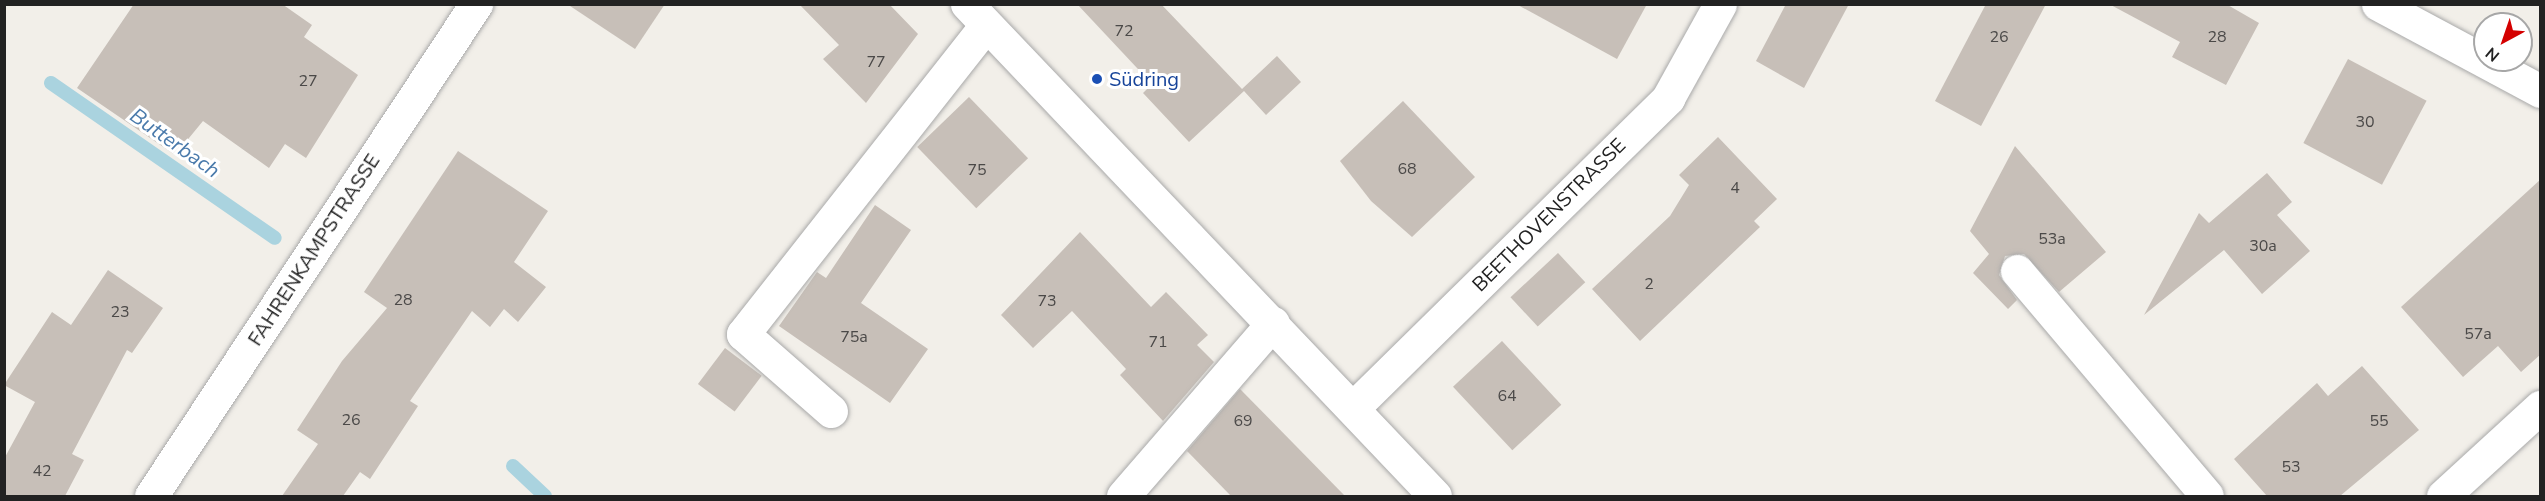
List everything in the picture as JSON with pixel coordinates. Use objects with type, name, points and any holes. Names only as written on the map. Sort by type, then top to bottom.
[{"type":"street","name":"FAHRENKAMPSTRASSE","points":[[151,496],[476,4]]},
{"type":"street","name":"BEETHOVENSTRASSE","points":[[1354,407],[1668,98],[1720,4]]},
{"type":"street","points":[[2378,4],[2541,92]]},
{"type":"street","points":[[831,411],[743,334],[976,15],[1354,407],[1435,496]]},
{"type":"street","points":[[2017,271],[2207,496]]},
{"type":"street","points":[[1123,496],[1273,323]]},
{"type":"street","points":[[2443,496],[2541,406]]},
{"type":"building","points":[[134,4],[282,4],[312,25],[304,37],[358,75],[306,158],[285,144],[269,168],[203,121],[175,155],[77,88]]},
{"type":"building","points":[[567,4],[665,4],[635,49]]},
{"type":"building","points":[[799,4],[889,4],[918,34],[866,103],[823,59],[839,45]]},
{"type":"building","points":[[1077,4],[1161,4],[1242,89],[1277,56],[1301,82],[1266,115],[1244,91],[1189,142],[1143,93],[1152,84]]},
{"type":"building","points":[[1516,4],[1647,4],[1617,59]]},
{"type":"building","points":[[1786,4],[1849,4],[1804,88],[1756,61]]},
{"type":"building","points":[[1986,4],[2046,4],[1981,126],[1935,101]]},
{"type":"building","points":[[2109,4],[2226,4],[2259,23],[2226,85],[2172,57],[2180,42]]},
{"type":"building","points":[[2348,59],[2427,101],[2382,185],[2303,143]]},
{"type":"building","points":[[969,97],[1028,158],[976,208],[917,147]]},
{"type":"building","points":[[1403,101],[1475,177],[1412,237],[1371,201],[1340,161]]},
{"type":"building","points":[[1718,137],[1777,199],[1754,221],[1760,227],[1640,341],[1592,289],[1670,216],[1689,185],[1679,175]]},
{"type":"building","points":[[2015,146],[2106,252],[2059,292],[2024,254],[2005,256],[1999,275],[2017,300],[2008,309],[1973,273],[1989,254],[1970,231]]},
{"type":"building","points":[[458,151],[548,211],[514,262],[546,287],[518,322],[504,309],[490,327],[472,311],[410,401],[418,406],[370,479],[360,472],[343,496],[282,496],[318,444],[297,430],[342,361],[387,308],[364,292]]},
{"type":"building","points":[[2267,173],[2292,202],[2277,215],[2310,251],[2262,294],[2224,250],[2144,315],[2199,213],[2209,223]]},
{"type":"building","points":[[2541,179],[2541,354],[2521,372],[2498,346],[2463,377],[2401,307]]},
{"type":"building","points":[[875,205],[911,230],[861,303],[928,349],[890,403],[779,326],[817,272],[826,278]]},
{"type":"building","points":[[1080,232],[1151,307],[1166,292],[1208,335],[1197,345],[1214,362],[1163,421],[1120,375],[1126,369],[1072,311],[1033,348],[1001,315]]},
{"type":"building","points":[[1558,253],[1585,282],[1538,327],[1510,297]]},
{"type":"building","points":[[108,270],[163,308],[132,353],[127,350],[72,454],[84,460],[65,496],[4,496],[4,459],[35,402],[4,385],[52,312],[71,325]]},
{"type":"building","points":[[1502,341],[1561,405],[1512,450],[1453,387]]},
{"type":"building","points":[[725,348],[762,376],[735,412],[698,384]]},
{"type":"building","points":[[2362,366],[2419,430],[2340,496],[2267,496],[2234,459],[2317,383],[2328,396]]},
{"type":"building","points":[[1240,389],[1345,496],[1231,496],[1187,451]]},
{"type":"waterway","name":"Butterbach","points":[[51,83],[275,238]]},
{"type":"waterway","name":"Butterbach","points":[[513,466],[545,496]]},
{"type":"place","name":"Südring","points":[[1097,79]]}]
